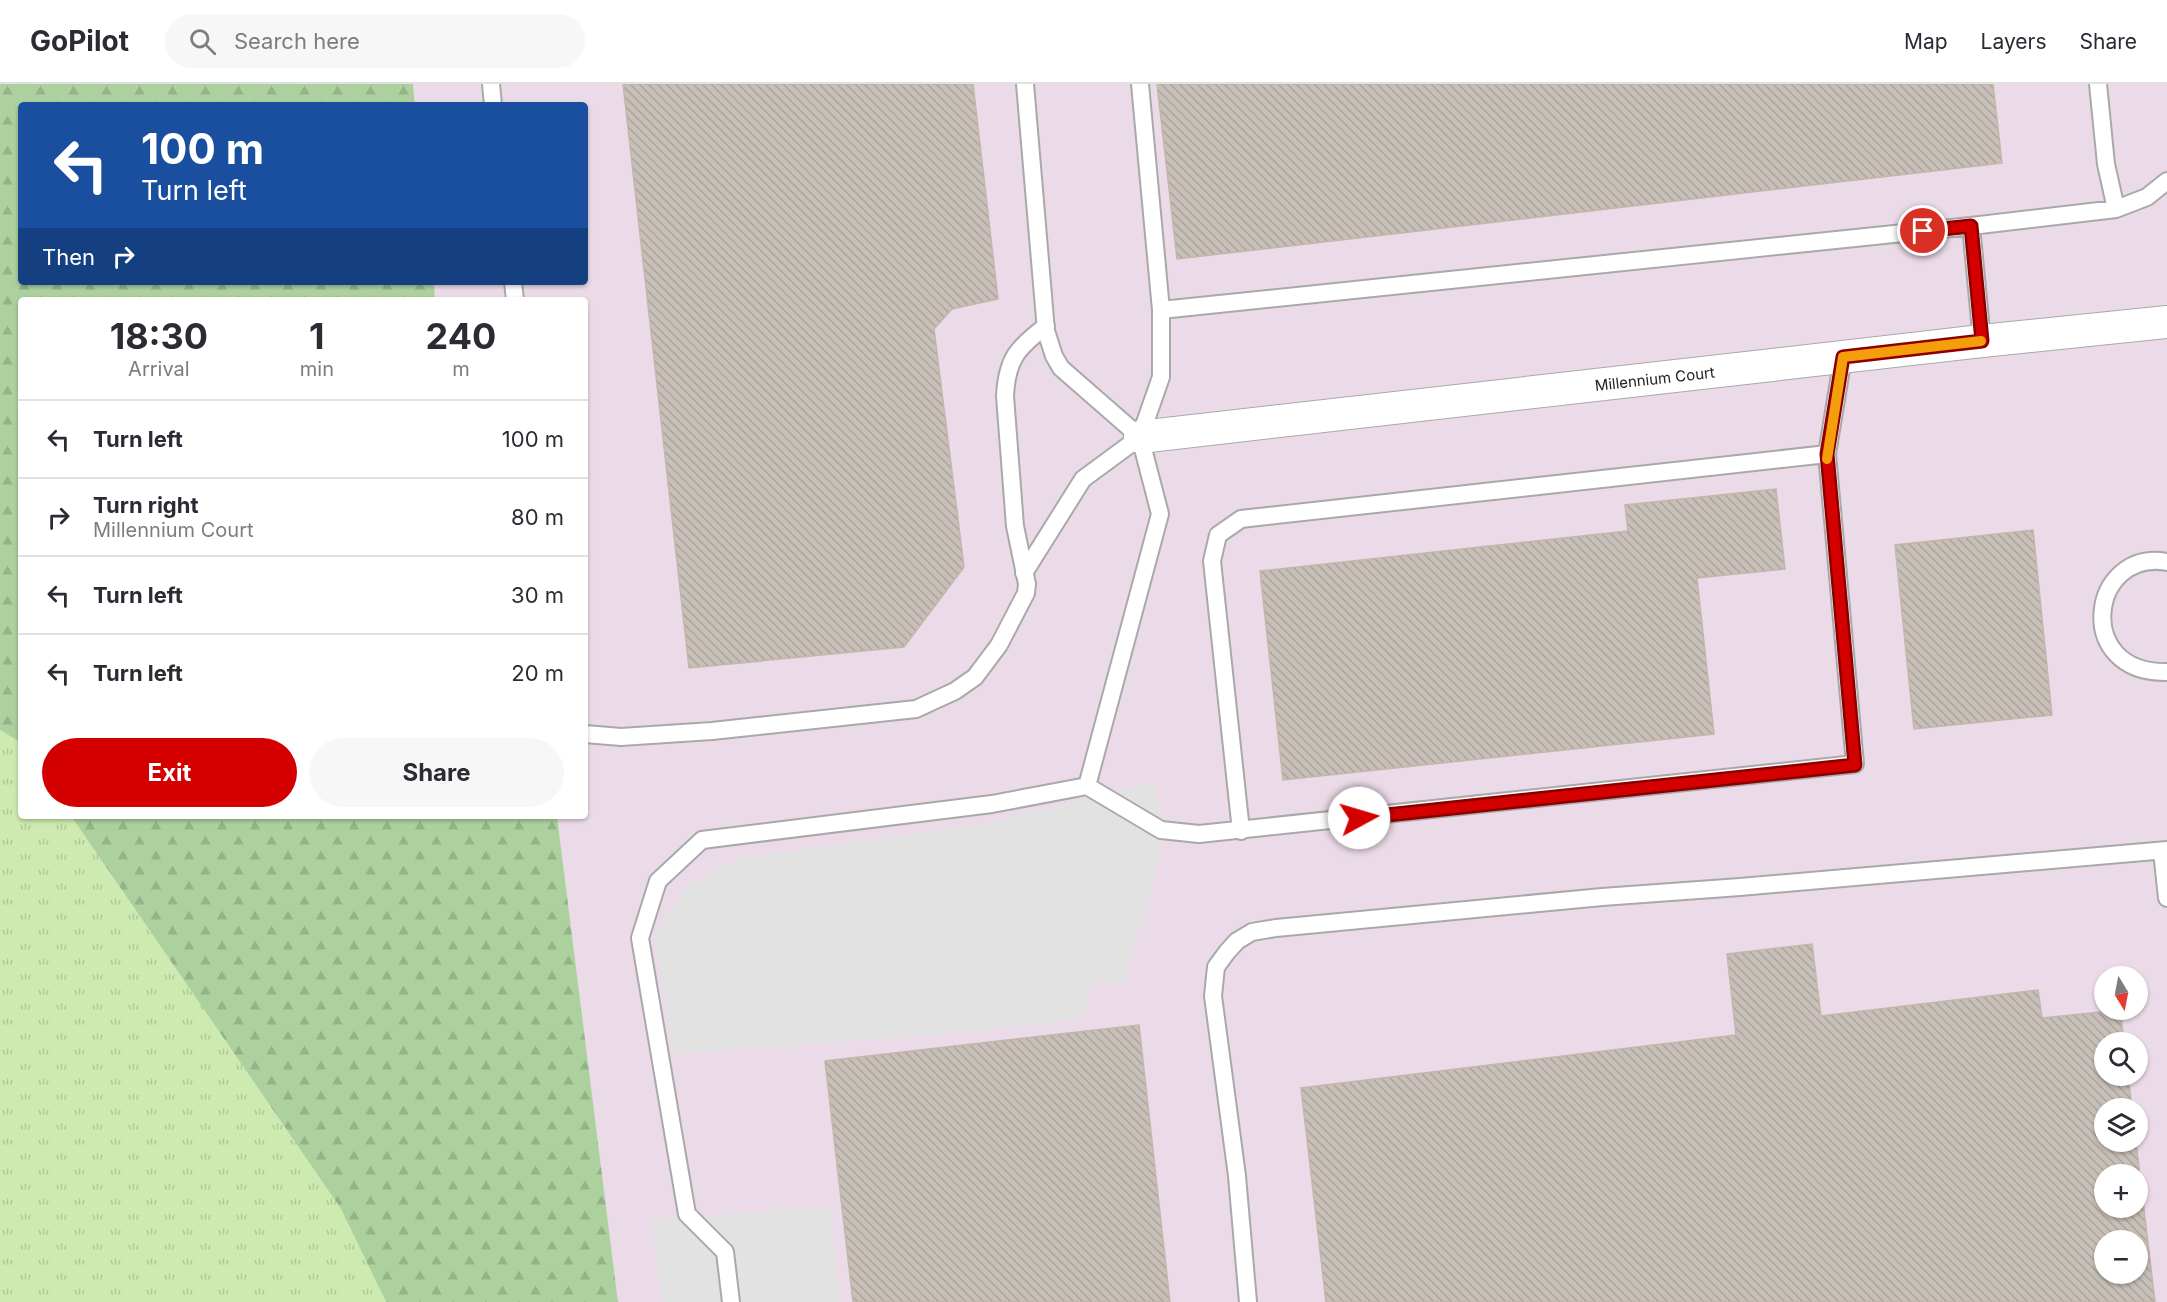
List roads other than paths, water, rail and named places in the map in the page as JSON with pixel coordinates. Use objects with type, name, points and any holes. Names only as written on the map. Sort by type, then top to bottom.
[{"type":"street","name":"Millennium Court","points":[[1140,437],[2167,322]]},
{"type":"lane","points":[[491,84],[493,102]]},
{"type":"lane","points":[[1025,84],[1046,326],[1054,356],[1061,368],[1140,437]]},
{"type":"lane","points":[[1087,786],[1160,514],[1140,437],[1161,377],[1161,310],[1140,84]]},
{"type":"lane","points":[[2098,84],[2106,164],[2116,209]]},
{"type":"lane","points":[[1161,310],[2116,209],[2147,197],[2167,181]]},
{"type":"lane","points":[[1971,226],[1982,341]]},
{"type":"lane","points":[[588,734],[621,737],[701,732],[915,710],[955,691],[975,677],[999,645],[1026,593],[1027,584],[1015,526],[1005,396],[1006,375],[1012,360],[1022,346],[1046,326]]},
{"type":"lane","points":[[732,1302],[725,1252],[687,1214],[640,938],[658,881],[702,840],[992,804],[1087,786],[1161,830],[1199,834],[1855,765],[1827,454],[1843,357]]},
{"type":"lane","points":[[1024,573],[1083,479],[1140,437]]},
{"type":"lane","points":[[1241,831],[1212,561],[1218,535],[1241,519],[1827,454]]},
{"type":"lane","points":[[2167,562],[2158,560],[2140,563],[2124,571],[2111,584],[2104,601],[2101,619],[2105,638],[2115,654],[2130,665],[2148,672],[2167,672]]},
{"type":"lane","points":[[1248,1302],[1237,1176],[1213,996],[1216,967],[1237,941],[1252,932],[1602,897],[2164,850],[2167,898]]}]
